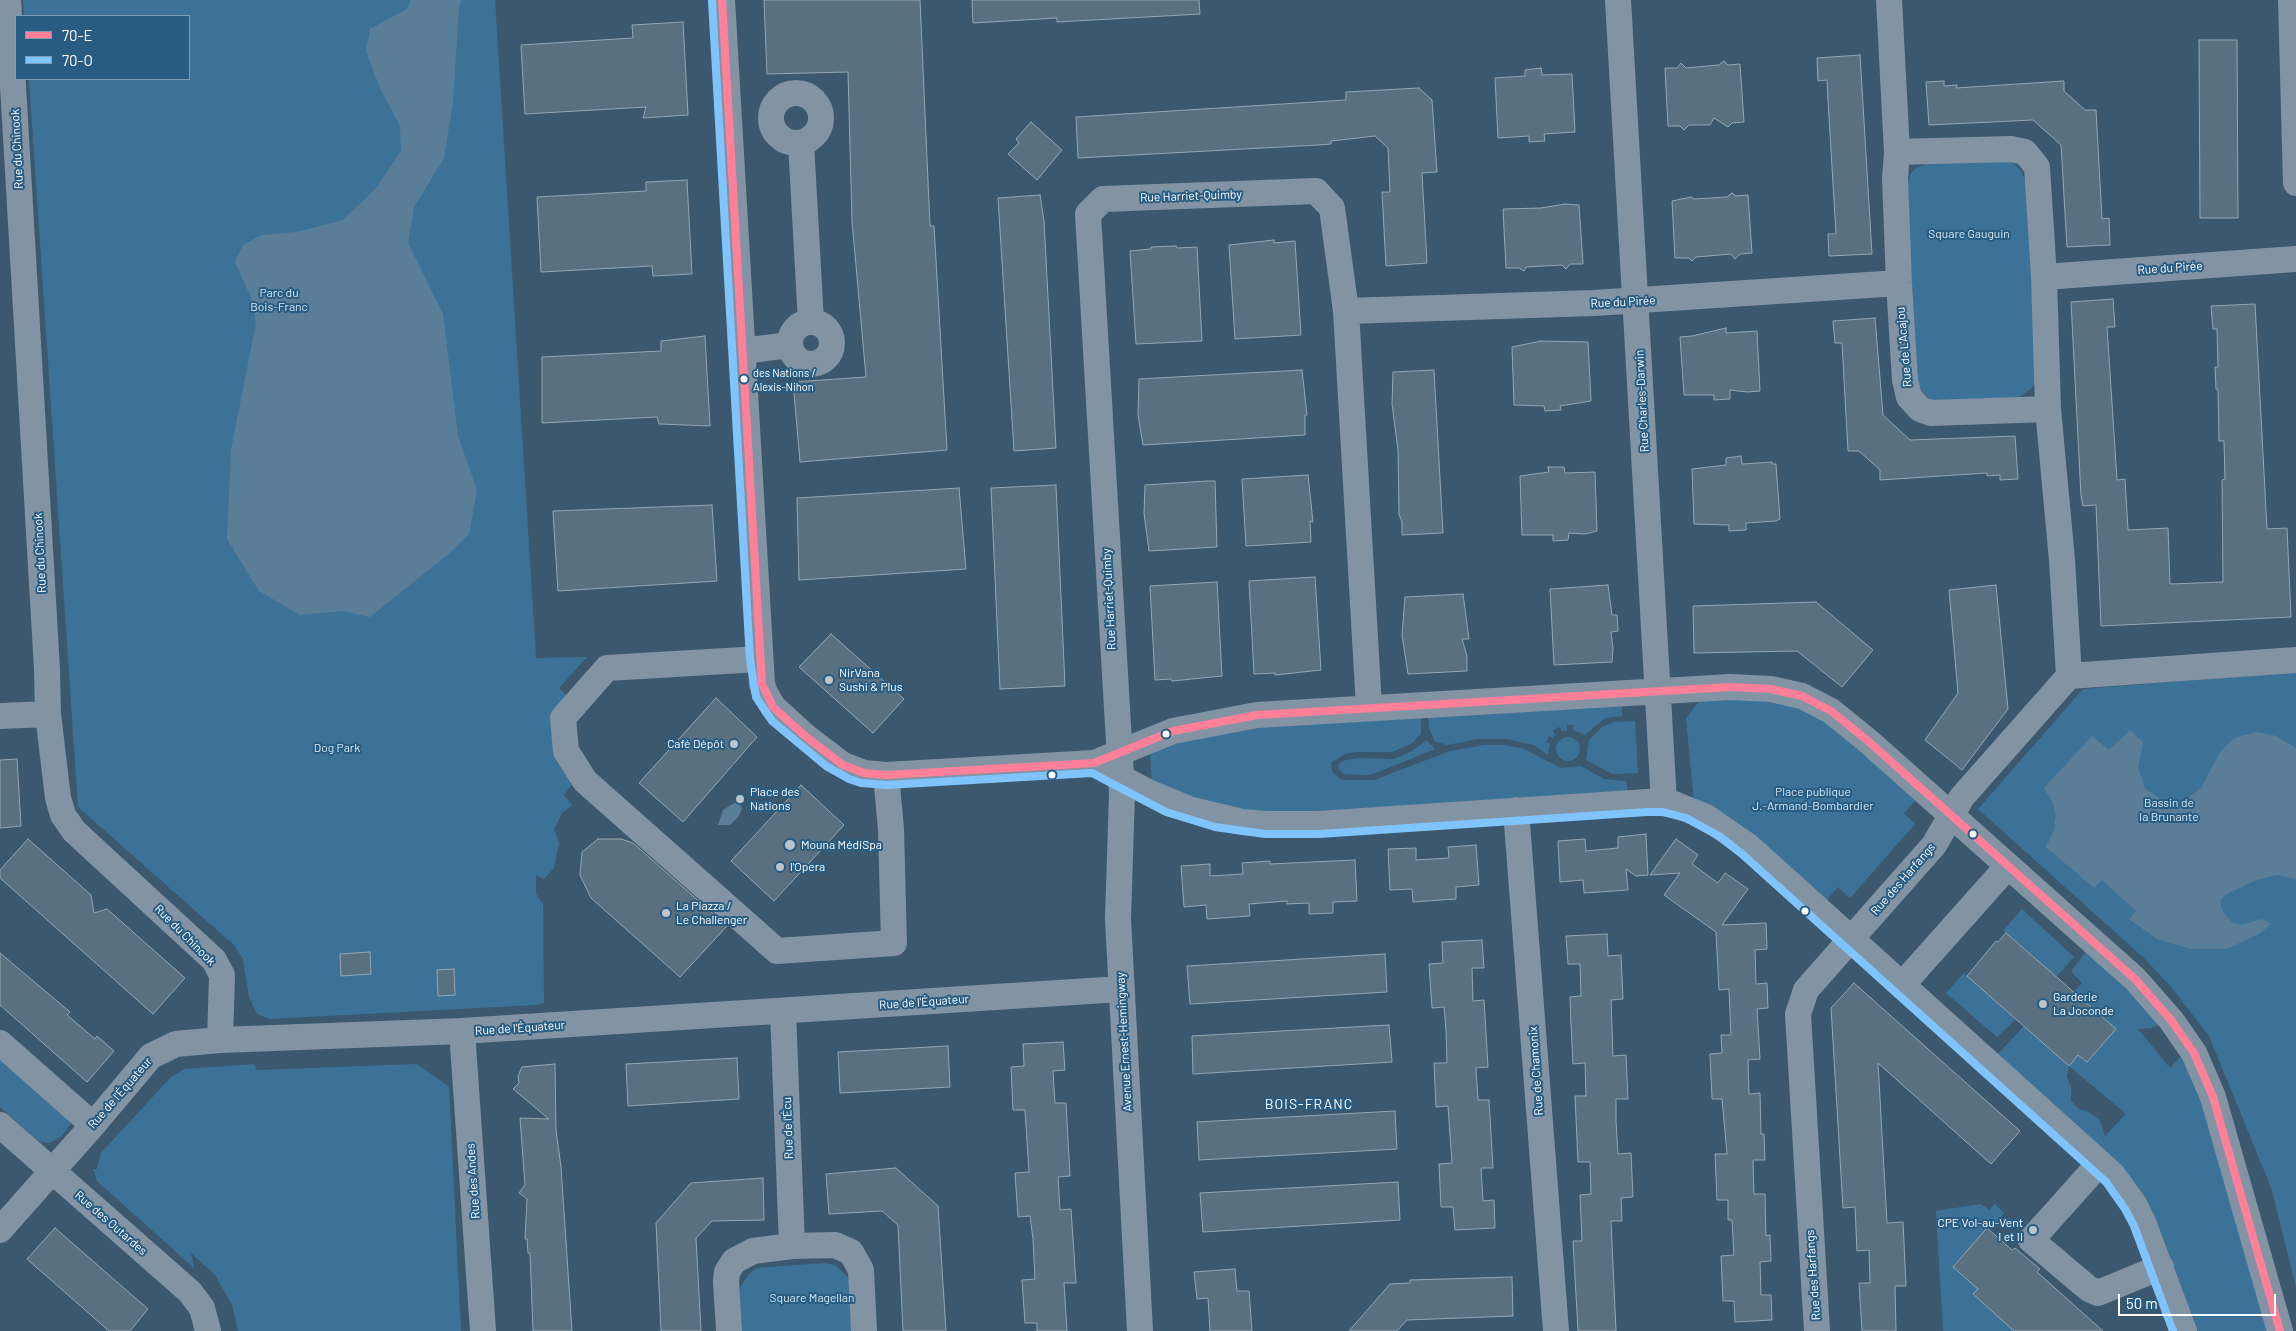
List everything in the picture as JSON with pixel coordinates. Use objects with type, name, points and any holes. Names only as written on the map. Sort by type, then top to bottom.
[{"type":"street","name":"Rue du Chinook","points":[[8,0],[47,658],[48,714],[58,798],[63,814],[74,831],[214,960],[222,975],[220,1040]]},
{"type":"street","points":[[722,0],[760,659],[765,693],[778,713],[843,766],[864,773],[886,775],[1094,763],[1120,765],[1163,800],[1192,810],[1242,822],[1318,824],[1664,802],[1682,806],[1706,817],[1738,838],[2100,1162],[2124,1188],[2134,1204],[2161,1267],[2184,1331]]},
{"type":"street","name":"Rue Charles-Darwin","points":[[1618,0],[1664,802]]},
{"type":"street","name":"Rue de L'Acajou","points":[[1889,0],[1897,152],[1895,179],[1899,283],[1906,380],[1909,397],[1920,409],[1931,413],[2048,409]]},
{"type":"street","points":[[2290,0],[2296,183]]},
{"type":"street","points":[[800,93],[814,101],[821,116],[820,124],[811,138],[801,143],[788,142],[780,138],[775,132],[771,118],[773,108],[784,96],[800,93]]},
{"type":"street","points":[[729,122],[771,118]]},
{"type":"street","points":[[801,143],[811,322]]},
{"type":"street","points":[[1897,152],[2004,148],[2025,152],[2037,167],[2044,277],[2048,409],[2062,560],[2069,676],[2296,660]]},
{"type":"street","name":"Rue Harriet-Quimby","points":[[1120,765],[1088,214],[1103,199],[1316,191],[1332,208],[1346,311],[1369,707]]},
{"type":"street","name":"Rue du Pirée","points":[[2044,277],[2296,258]]},
{"type":"street","name":"Rue du Pirée","points":[[1346,311],[1636,301],[1899,283]]},
{"type":"street","points":[[811,322],[824,327],[828,332],[831,346],[825,358],[814,364],[807,364],[795,357],[790,345],[790,338],[798,326],[811,322]]},
{"type":"street","points":[[742,350],[790,345]]},
{"type":"street","points":[[760,659],[607,668],[563,718],[566,751],[585,781],[777,951],[894,943],[891,829],[886,775]]},
{"type":"street","name":"Rue des Harfangs","points":[[1817,1331],[1798,1014],[1806,990],[1934,845],[1968,790],[2069,676]]},
{"type":"street","points":[[1120,765],[1173,731],[1257,715],[1369,707],[1755,687],[1787,691],[1802,696],[1842,720],[2149,993],[2171,1020],[2194,1053],[2218,1113],[2280,1331]]},
{"type":"street","points":[[0,716],[48,714]]},
{"type":"street","name":"Avenue Ernest-Hemingway","points":[[1120,765],[1118,888],[1121,989],[1140,1331]]},
{"type":"street","name":"Rue de Chamonix","points":[[1516,810],[1556,1331]]},
{"type":"street","points":[[1902,985],[2008,866]]},
{"type":"street","name":"Rue de l'Équateur","points":[[0,1230],[151,1056],[176,1044],[220,1040],[462,1031],[1121,989]]},
{"type":"street","name":"Rue de l'Écu","points":[[783,1011],[792,1246]]},
{"type":"street","name":"Rue des Andes","points":[[462,1031],[483,1331]]},
{"type":"street","points":[[0,1043],[93,1125]]},
{"type":"street","name":"Rue des Outardes","points":[[0,1125],[190,1292],[202,1308],[208,1331]]},
{"type":"street","points":[[2100,1162],[2032,1240],[2089,1289],[2098,1293],[2161,1267]]},
{"type":"street","points":[[729,1331],[726,1281],[727,1272],[734,1261],[753,1251],[792,1246],[835,1245],[851,1252],[862,1270],[864,1331]]},
{"type":"green space","name":"Parc du Bois-Franc","points":[[23,0],[495,0],[536,658],[587,657],[559,688],[570,699],[574,782],[564,795],[572,805],[562,813],[554,829],[559,843],[554,868],[544,879],[536,875],[536,894],[543,904],[544,1003],[270,1019],[257,1014],[249,997],[243,959],[234,945],[78,807],[29,80],[190,80],[190,15],[24,15]]},
{"type":"green space","name":"Square Gauguin","points":[[2009,160],[2021,170],[2027,186],[2036,380],[2032,388],[2018,398],[1934,402],[1922,392],[1918,384],[1906,187],[1910,175],[1915,169],[1928,163]]},
{"type":"green space","name":"Bassin de la Brunante","points":[[2296,672],[2296,1287],[2272,1190],[2209,1036],[2172,988],[2144,958],[1978,809],[2083,689]]},
{"type":"green space","name":"Place publique J.-Armand-Bombardier","points":[[1752,695],[1816,712],[1918,798],[1904,813],[1915,824],[1850,898],[1838,887],[1825,902],[1694,801],[1686,719],[1701,698]]},
{"type":"green space","points":[[1622,704],[1622,716],[1605,718],[1585,735],[1573,730],[1573,725],[1567,725],[1567,731],[1562,731],[1559,727],[1553,730],[1555,735],[1553,738],[1549,736],[1546,742],[1550,743],[1548,755],[1534,745],[1506,739],[1479,739],[1447,745],[1435,741],[1429,729],[1428,714]]},
{"type":"green space","points":[[1421,715],[1421,734],[1411,744],[1392,752],[1356,752],[1345,754],[1332,762],[1333,773],[1342,780],[1374,780],[1450,751],[1484,745],[1504,745],[1524,749],[1561,768],[1581,766],[1604,779],[1626,781],[1628,792],[1274,814],[1226,808],[1152,782],[1150,755],[1161,747],[1239,728]]},
{"type":"green space","points":[[1635,721],[1638,773],[1612,774],[1586,760],[1589,740],[1602,727],[1614,722]]},
{"type":"green space","points":[[1568,737],[1577,740],[1580,749],[1577,758],[1568,761],[1559,758],[1556,749],[1559,740]]},
{"type":"green space","points":[[1426,740],[1435,749],[1376,773],[1366,775],[1344,774],[1338,766],[1342,761],[1357,758],[1394,759],[1414,750]]},
{"type":"green space","points":[[2022,909],[2074,957],[2056,977],[2003,931]]},
{"type":"green space","points":[[2088,949],[2163,1023],[2152,1028],[2138,1029],[2170,1068],[2183,1054],[2191,1065],[2270,1331],[2197,1331],[2162,1235],[2139,1190],[1997,1055],[2024,1026],[2078,1055],[2087,1062],[2106,1040],[2098,1032],[2108,1021],[2074,992],[2082,983],[2071,971]],"holes":[[[2069,1066],[2126,1114],[2105,1136],[2100,1120],[2089,1112],[2079,1109],[2071,1101],[2071,1088],[2067,1076]]]},
{"type":"green space","points":[[1964,973],[2016,1019],[1997,1037],[1946,993]]},
{"type":"green space","points":[[0,1056],[69,1114],[71,1123],[62,1136],[50,1143],[40,1142],[0,1107]]},
{"type":"green space","points":[[255,1064],[256,1070],[417,1064],[449,1087],[461,1331],[238,1331],[232,1305],[215,1275],[191,1253],[194,1268],[97,1181],[93,1169],[97,1169],[101,1153],[171,1077],[185,1069]]},
{"type":"green space","points":[[1981,1204],[1989,1210],[1995,1204],[2004,1213],[1990,1230],[1987,1228],[1953,1267],[1978,1289],[1973,1295],[1998,1316],[2021,1331],[1943,1331],[1936,1211]]},
{"type":"green space","name":"Square Magellan","points":[[825,1263],[835,1265],[849,1278],[853,1331],[741,1331],[739,1289],[749,1274],[757,1268]]},
{"type":"shaded area","points":[[411,0],[462,0],[459,6],[453,102],[444,158],[414,207],[408,243],[443,314],[458,436],[477,490],[469,534],[451,552],[370,617],[342,611],[300,615],[259,591],[227,539],[231,450],[256,323],[252,300],[235,262],[243,245],[262,235],[297,232],[343,220],[377,187],[401,151],[400,126],[380,88],[366,51],[370,29],[407,9]]},
{"type":"shaded area","name":"Bassin de la Brunante","points":[[2130,730],[2143,742],[2138,768],[2145,788],[2163,801],[2178,802],[2188,798],[2201,788],[2220,752],[2234,738],[2257,732],[2276,736],[2296,748],[2296,879],[2277,875],[2256,880],[2225,895],[2221,900],[2224,914],[2233,923],[2242,925],[2262,919],[2271,924],[2260,933],[2227,949],[2191,949],[2157,939],[2129,919],[2136,911],[2102,880],[2094,888],[2046,847],[2054,830],[2056,815],[2053,803],[2044,788],[2092,736],[2109,750]]},
{"type":"shaded area","points":[[736,802],[740,804],[742,809],[739,816],[730,825],[718,825],[723,810]]},
{"type":"building","points":[[764,0],[920,0],[930,226],[934,226],[947,450],[800,462],[793,382],[866,377],[852,221],[848,72],[767,74]]},
{"type":"building","points":[[972,0],[1199,0],[1200,14],[1057,22],[1057,18],[973,23]]},
{"type":"building","points":[[683,22],[688,115],[643,118],[646,107],[525,114],[521,45],[633,38],[632,25]]},
{"type":"building","points":[[2199,40],[2237,40],[2238,218],[2200,218]]},
{"type":"building","points":[[1860,55],[1872,254],[1829,256],[1828,234],[1836,234],[1827,80],[1818,81],[1817,58]]},
{"type":"building","points":[[1724,61],[1728,65],[1740,64],[1744,122],[1732,123],[1728,127],[1714,118],[1710,125],[1689,125],[1684,130],[1680,126],[1668,126],[1665,68],[1677,68],[1681,63],[1686,68],[1719,65]]},
{"type":"building","points":[[1541,68],[1542,75],[1572,74],[1575,132],[1544,134],[1545,141],[1529,142],[1529,136],[1498,138],[1495,78],[1525,76],[1525,70]]},
{"type":"building","points":[[1944,81],[1944,86],[1957,85],[1956,88],[2064,81],[2064,91],[2085,110],[2096,110],[2102,219],[2109,218],[2110,245],[2067,247],[2061,145],[2033,120],[1929,125],[1926,82]]},
{"type":"building","points":[[1419,88],[1432,100],[1437,172],[1422,173],[1427,263],[1386,266],[1382,192],[1390,192],[1388,148],[1375,136],[1331,141],[1331,144],[1318,145],[1078,158],[1076,117],[1346,100],[1346,92]]},
{"type":"building","points":[[1031,122],[1062,150],[1037,180],[1008,154],[1019,143],[1016,139]]},
{"type":"building","points":[[687,180],[692,274],[653,276],[652,266],[541,272],[537,197],[646,191],[646,182]]},
{"type":"building","points":[[1732,193],[1736,196],[1748,195],[1752,253],[1740,254],[1735,259],[1731,254],[1696,257],[1692,261],[1689,258],[1675,258],[1672,201],[1691,197],[1694,199],[1727,197]]},
{"type":"building","points":[[1040,195],[1044,221],[1056,448],[1014,451],[998,198]]},
{"type":"building","points":[[1565,204],[1579,205],[1583,264],[1570,264],[1566,269],[1562,265],[1526,267],[1524,271],[1519,268],[1506,268],[1503,209],[1541,208]]},
{"type":"building","points":[[1274,240],[1274,243],[1295,241],[1301,335],[1235,339],[1229,245]]},
{"type":"building","points":[[1176,246],[1177,248],[1197,247],[1202,341],[1136,344],[1130,251],[1151,249],[1151,247]]},
{"type":"building","points":[[2113,299],[2115,327],[2107,327],[2117,480],[2125,479],[2128,530],[2168,528],[2170,584],[2223,582],[2222,480],[2225,479],[2224,441],[2219,441],[2218,389],[2216,389],[2215,367],[2218,367],[2217,329],[2213,329],[2211,306],[2255,304],[2267,529],[2287,528],[2291,617],[2101,626],[2096,505],[2083,506],[2081,496],[2071,302]]},
{"type":"building","points":[[1875,318],[1883,415],[1910,440],[2015,436],[2018,479],[2000,480],[2000,475],[1987,476],[1987,473],[1880,480],[1880,470],[1859,451],[1848,451],[1842,343],[1835,343],[1833,321]]},
{"type":"building","points":[[1726,328],[1726,333],[1757,331],[1760,391],[1730,390],[1730,399],[1714,400],[1714,395],[1684,395],[1680,337]]},
{"type":"building","points":[[705,336],[710,426],[659,424],[657,417],[542,423],[542,357],[661,351],[661,341]]},
{"type":"building","points":[[1541,341],[1588,342],[1591,401],[1560,406],[1561,410],[1545,411],[1544,406],[1514,405],[1512,347]]},
{"type":"building","points":[[1302,370],[1307,415],[1305,415],[1305,435],[1143,445],[1138,415],[1139,379]]},
{"type":"building","points":[[1434,370],[1443,533],[1402,535],[1402,522],[1399,514],[1398,450],[1392,404],[1393,372]]},
{"type":"building","points":[[1741,456],[1742,464],[1772,462],[1772,464],[1776,464],[1780,519],[1776,521],[1746,523],[1746,530],[1729,531],[1729,525],[1694,524],[1692,469],[1726,465],[1726,458]]},
{"type":"building","points":[[1548,467],[1564,467],[1565,473],[1595,472],[1597,531],[1585,534],[1569,533],[1568,540],[1553,541],[1553,535],[1522,535],[1520,476],[1549,472]]},
{"type":"building","points":[[1308,475],[1313,522],[1310,521],[1311,542],[1246,546],[1242,479]]},
{"type":"building","points":[[1215,481],[1217,547],[1149,551],[1144,513],[1145,485]]},
{"type":"building","points":[[1056,485],[1065,686],[1000,689],[991,488]]},
{"type":"building","points":[[959,488],[966,569],[799,580],[797,498]]},
{"type":"building","points":[[712,505],[717,581],[558,591],[553,511]]},
{"type":"building","points":[[1315,577],[1321,670],[1275,675],[1275,673],[1254,674],[1249,581]]},
{"type":"building","points":[[1217,582],[1222,676],[1172,681],[1171,679],[1155,680],[1150,586]]},
{"type":"building","points":[[1608,585],[1612,615],[1617,615],[1618,631],[1611,632],[1612,662],[1554,665],[1550,589]]},
{"type":"building","points":[[1996,585],[2008,709],[1962,770],[1925,740],[1958,693],[1949,590]]},
{"type":"building","points":[[1463,594],[1469,639],[1462,639],[1467,656],[1467,671],[1408,674],[1402,635],[1405,597]]},
{"type":"building","points":[[1816,602],[1873,650],[1842,687],[1797,651],[1694,653],[1693,606]]},
{"type":"building","points":[[831,634],[904,699],[873,733],[799,667]]},
{"type":"building","points":[[716,698],[757,737],[683,822],[639,783]]},
{"type":"building","points":[[17,759],[21,826],[0,828],[0,760]]},
{"type":"building","points":[[801,785],[844,825],[774,901],[731,861]]},
{"type":"building","points":[[1646,834],[1648,875],[1636,876],[1626,869],[1628,890],[1584,893],[1583,880],[1560,882],[1558,841],[1585,839],[1586,851],[1618,848],[1618,837]]},
{"type":"building","points":[[28,839],[91,895],[94,913],[107,909],[185,978],[153,1014],[0,878],[0,870]]},
{"type":"building","points":[[598,839],[621,839],[633,843],[727,926],[680,977],[591,898],[580,875],[582,852]]},
{"type":"building","points":[[1676,839],[1698,855],[1692,864],[1718,883],[1725,873],[1748,889],[1722,925],[1766,923],[1767,949],[1755,950],[1756,984],[1767,983],[1768,1008],[1757,1009],[1760,1059],[1748,1060],[1749,1094],[1760,1093],[1761,1134],[1764,1134],[1765,1160],[1753,1160],[1754,1194],[1765,1194],[1766,1236],[1770,1235],[1771,1261],[1760,1262],[1761,1295],[1771,1295],[1772,1320],[1735,1322],[1734,1301],[1723,1301],[1721,1256],[1734,1255],[1732,1220],[1728,1220],[1728,1200],[1717,1200],[1715,1154],[1727,1154],[1722,1099],[1712,1099],[1710,1054],[1722,1053],[1721,1035],[1731,1035],[1729,989],[1719,990],[1716,932],[1664,895],[1680,873],[1650,875]]},
{"type":"building","points":[[1476,845],[1479,885],[1456,887],[1456,899],[1413,902],[1412,889],[1390,890],[1388,849],[1416,848],[1416,860],[1449,858],[1448,847]]},
{"type":"building","points":[[1355,860],[1357,901],[1333,902],[1333,913],[1309,914],[1309,903],[1287,904],[1287,901],[1249,904],[1250,916],[1207,919],[1206,905],[1184,907],[1181,866],[1210,864],[1210,876],[1243,874],[1242,863],[1270,861],[1270,864]]},
{"type":"building","points":[[2006,933],[2116,1029],[2087,1062],[2078,1055],[2069,1066],[1967,976],[1996,941],[1998,942]]},
{"type":"building","points":[[1607,934],[1608,956],[1621,955],[1623,999],[1611,1000],[1613,1056],[1626,1055],[1628,1099],[1616,1099],[1616,1122],[1618,1154],[1631,1153],[1633,1197],[1621,1198],[1622,1221],[1611,1221],[1616,1331],[1578,1331],[1573,1241],[1582,1241],[1580,1195],[1591,1194],[1590,1162],[1578,1162],[1575,1096],[1586,1096],[1585,1063],[1573,1064],[1571,1025],[1570,997],[1581,996],[1580,964],[1568,964],[1566,936]]},
{"type":"building","points":[[1482,940],[1484,968],[1472,968],[1473,1001],[1484,1000],[1488,1067],[1476,1068],[1478,1100],[1489,1100],[1493,1168],[1481,1168],[1483,1201],[1494,1200],[1495,1228],[1455,1230],[1453,1207],[1441,1207],[1439,1164],[1452,1163],[1448,1106],[1436,1107],[1434,1063],[1447,1063],[1446,1030],[1444,1007],[1432,1008],[1429,964],[1443,963],[1442,942]]},
{"type":"building","points":[[370,952],[371,974],[341,976],[340,954]]},
{"type":"building","points":[[0,953],[70,1012],[67,1015],[95,1039],[97,1036],[114,1051],[87,1082],[0,1005]]},
{"type":"building","points":[[1385,954],[1387,992],[1190,1004],[1187,966]]},
{"type":"building","points":[[454,969],[455,995],[438,996],[437,970]]},
{"type":"building","points":[[1854,983],[2020,1131],[1991,1164],[1878,1063],[1887,1223],[1903,1222],[1906,1286],[1895,1286],[1896,1331],[1862,1331],[1859,1283],[1870,1283],[1869,1250],[1857,1251],[1855,1207],[1843,1208],[1831,1008]]},
{"type":"building","points":[[1389,1025],[1392,1062],[1193,1074],[1192,1036]]},
{"type":"building","points":[[1063,1042],[1065,1070],[1053,1071],[1055,1103],[1066,1103],[1070,1176],[1058,1177],[1060,1210],[1071,1209],[1076,1283],[1064,1283],[1067,1331],[1037,1331],[1037,1323],[1025,1323],[1022,1280],[1035,1279],[1033,1239],[1030,1216],[1018,1217],[1015,1173],[1029,1172],[1025,1110],[1013,1110],[1011,1067],[1024,1066],[1023,1044]]},
{"type":"building","points":[[948,1046],[950,1087],[840,1093],[838,1052]]},
{"type":"building","points":[[737,1058],[739,1099],[628,1106],[626,1064]]},
{"type":"building","points":[[555,1064],[556,1130],[561,1167],[572,1331],[533,1331],[530,1253],[528,1253],[527,1239],[525,1239],[527,1199],[519,1193],[525,1185],[520,1118],[549,1119],[513,1089],[519,1083],[518,1076],[522,1067]]},
{"type":"building","points":[[1395,1111],[1397,1149],[1199,1160],[1197,1122]]},
{"type":"building","points":[[896,1168],[938,1206],[946,1331],[903,1331],[898,1225],[882,1211],[829,1214],[826,1174]]},
{"type":"building","points":[[763,1178],[764,1220],[712,1221],[696,1238],[701,1331],[661,1331],[656,1223],[691,1183]]},
{"type":"building","points":[[1398,1182],[1400,1220],[1203,1232],[1200,1193]]},
{"type":"building","points":[[55,1228],[148,1309],[130,1331],[109,1331],[27,1259]]},
{"type":"building","points":[[1987,1228],[2012,1250],[2015,1248],[2040,1269],[2037,1272],[2103,1331],[2014,1331],[1973,1294],[1978,1289],[1953,1267]]},
{"type":"building","points":[[1235,1269],[1237,1291],[1249,1291],[1252,1331],[1210,1331],[1208,1298],[1197,1299],[1194,1272]]},
{"type":"building","points":[[1512,1277],[1513,1316],[1407,1320],[1397,1331],[1349,1331],[1390,1284],[1410,1283],[1410,1280]]},
{"type":"transit line","name":"70-E","points":[[722,0],[762,684],[773,707],[805,736],[843,765],[864,773],[886,775],[1094,763],[1173,731],[1257,715],[1730,687],[1771,689],[1802,696],[1831,711],[1868,741],[2135,979],[2171,1020],[2194,1053],[2213,1097],[2280,1331]]},
{"type":"transit line","name":"70-O","points":[[712,1],[750,660],[756,697],[772,721],[826,766],[849,779],[861,783],[887,785],[1092,773],[1166,812],[1215,827],[1265,834],[1319,834],[1647,812],[1663,812],[1686,818],[1719,836],[1742,854],[2106,1182],[2125,1209],[2134,1226],[2173,1331]]},
{"type":"place","name":"des Nations / Alexis-Nihon","points":[[744,379]]},
{"type":"place","name":"NirVana Sushi & Plus","points":[[829,680]]},
{"type":"place","name":"Café Dépôt","points":[[734,744]]},
{"type":"place","name":"Place des Nations","points":[[740,799]]},
{"type":"place","name":"Mouna MédiSpa","points":[[790,845]]},
{"type":"place","name":"l'Opera","points":[[780,867]]},
{"type":"place","name":"La Piazza / Le Challenger","points":[[666,913]]},
{"type":"place","name":"Garderie La Joconde","points":[[2043,1004]]},
{"type":"place","name":"CPE Vol-au-Vent I et II","points":[[2033,1230]]},
{"type":"district","name":"BOIS-FRANC","points":[[1309,1104]]},
{"type":"park label","name":"Dog Park","points":[[337,748]]}]
